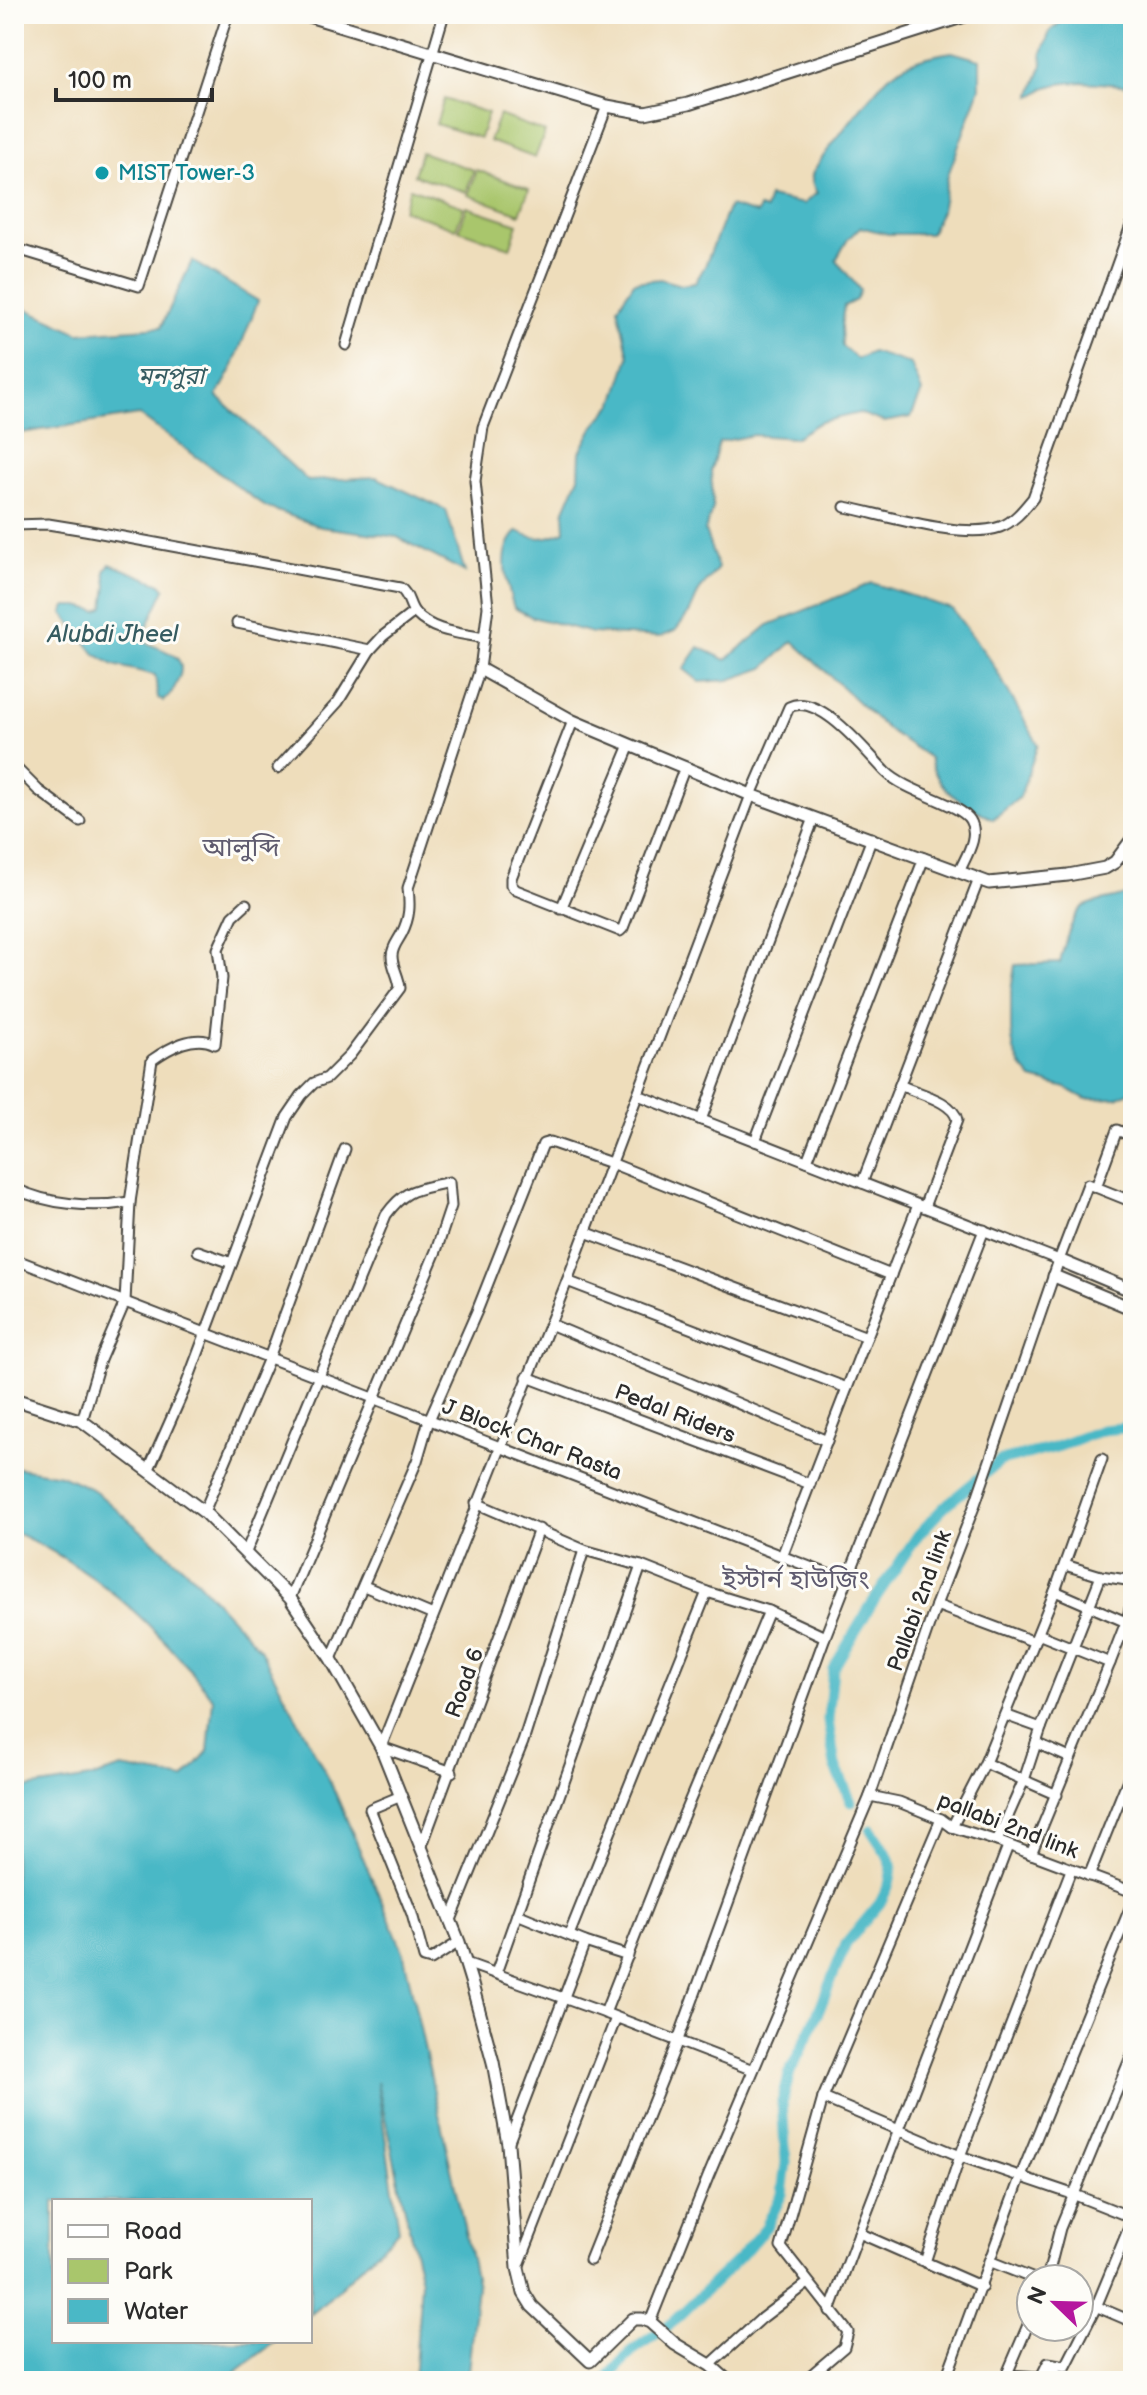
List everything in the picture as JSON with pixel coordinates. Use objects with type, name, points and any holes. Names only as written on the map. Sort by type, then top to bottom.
[{"type":"street","points":[[14,248],[139,286],[228,14]]},
{"type":"street","points":[[302,14],[607,106],[645,113],[680,106],[971,14]]},
{"type":"street","points":[[346,345],[444,14]]},
{"type":"street","points":[[149,1469],[185,1388],[287,1117],[314,1083],[327,1078],[350,1055],[400,988],[391,959],[393,947],[411,909],[408,888],[480,669],[488,607],[475,481],[483,427],[607,106]]},
{"type":"street","points":[[845,507],[964,531],[1003,526],[1020,514],[1033,498],[1133,220]]},
{"type":"street","points":[[14,525],[48,524],[85,530],[400,588],[408,594],[414,612],[426,623],[483,638]]},
{"type":"street","points":[[278,768],[338,702],[370,650],[414,612]]},
{"type":"street","points":[[237,623],[370,650]]},
{"type":"street","points":[[480,669],[573,721],[630,745],[751,795],[984,881],[1068,875],[1105,868],[1115,862],[1133,838]]},
{"type":"street","points":[[381,1747],[567,1281],[785,713],[796,703],[840,722],[894,780],[969,816],[974,826],[974,836],[959,872]]},
{"type":"street","points":[[573,721],[511,878],[511,885],[516,890],[561,909],[615,930],[623,928],[685,767]]},
{"type":"street","points":[[561,909],[630,745]]},
{"type":"street","points":[[14,766],[38,790],[80,821]]},
{"type":"street","points":[[701,1120],[814,818]]},
{"type":"street","points":[[755,1141],[872,838]]},
{"type":"street","points":[[807,1161],[924,858]]},
{"type":"street","points":[[862,1183],[984,881]]},
{"type":"street","points":[[82,1421],[100,1360],[125,1302],[130,1202],[152,1060],[187,1041],[204,1038],[215,1044],[222,978],[218,949],[233,916],[246,904]]},
{"type":"street","points":[[782,1556],[891,1275],[957,1120],[956,1113],[949,1107],[900,1085]]},
{"type":"street","points":[[638,1095],[1133,1291]]},
{"type":"street","points":[[1133,1137],[1117,1130],[1096,1187],[1133,1202]]},
{"type":"street","points":[[331,1659],[417,1461],[429,1420],[477,1311],[543,1144],[550,1142],[611,1163],[891,1275]]},
{"type":"street","points":[[204,1512],[269,1358],[345,1149]]},
{"type":"street","points":[[246,1552],[386,1215],[411,1190],[449,1182],[451,1206],[444,1227],[290,1598]]},
{"type":"street","name":"Pallabi 2nd link","points":[[650,2322],[870,1796],[1059,1260],[1088,1184],[1096,1187]]},
{"type":"street","points":[[14,1188],[40,1198],[102,1206],[130,1202]]},
{"type":"street","points":[[590,2260],[678,2040],[846,1581],[984,1230]]},
{"type":"street","points":[[585,1232],[867,1337]]},
{"type":"street","points":[[198,1251],[232,1263]]},
{"type":"street","name":"J Block Char Rasta","points":[[14,1259],[846,1581]]},
{"type":"street","points":[[1054,1276],[1133,1309]]},
{"type":"street","points":[[567,1281],[847,1388]]},
{"type":"street","points":[[550,1324],[827,1441]]},
{"type":"street","name":"Pedal Riders","points":[[527,1377],[810,1484]]},
{"type":"street","points":[[14,1399],[82,1421],[204,1512],[290,1598],[331,1659],[381,1747],[466,1963],[493,2062],[508,2144],[518,2268],[524,2293],[532,2306],[590,2361],[633,2319],[650,2322],[675,2344],[710,2365],[728,2381]]},
{"type":"street","points":[[952,1827],[985,1763],[1005,1715],[1065,1565],[1102,1459]]},
{"type":"street","points":[[476,1503],[584,1550],[641,1566],[707,1592],[769,1611],[825,1637]]},
{"type":"street","name":"Road 6","points":[[421,1848],[452,1772],[539,1529]]},
{"type":"street","points":[[451,1920],[523,1742],[584,1550]]},
{"type":"street","points":[[1065,1565],[1101,1576],[1133,1581]]},
{"type":"street","points":[[496,1973],[641,1566]]},
{"type":"street","points":[[997,1841],[1024,1780],[1041,1728],[1101,1576]]},
{"type":"street","points":[[364,1586],[433,1615]]},
{"type":"street","points":[[1055,1591],[1089,1607],[1129,1620]]},
{"type":"street","points":[[569,1935],[707,1592]]},
{"type":"street","points":[[1031,1854],[1129,1620],[1133,1596]]},
{"type":"street","points":[[936,1605],[1073,1648],[1110,1663]]},
{"type":"street","points":[[605,2013],[769,1611]]},
{"type":"street","points":[[1005,1715],[1041,1728]]},
{"type":"street","points":[[1036,1743],[1070,1758]]},
{"type":"street","points":[[381,1747],[452,1772]]},
{"type":"street","points":[[985,1763],[1057,1795]]},
{"type":"street","points":[[1089,1876],[1133,1767]]},
{"type":"street","points":[[401,1796],[370,1809],[412,1914],[424,1958],[431,1960],[459,1942]]},
{"type":"street","name":"pallabi 2nd link","points":[[870,1796],[899,1802],[941,1819],[952,1827],[1133,1892]]},
{"type":"street","points":[[804,2381],[836,2355],[847,2341],[848,2332],[781,2247],[823,2098],[941,1819]]},
{"type":"street","points":[[830,2311],[1008,1846]]},
{"type":"street","points":[[925,2262],[960,2156],[1071,1870]]},
{"type":"street","points":[[945,2381],[1020,2178],[1133,1901]]},
{"type":"street","points":[[517,1914],[628,1956]]},
{"type":"street","points":[[508,2144],[585,1942]]},
{"type":"street","points":[[466,1963],[753,2070]]},
{"type":"street","points":[[518,2268],[616,2018]]},
{"type":"street","points":[[1051,2263],[1060,2228],[1133,2052]]},
{"type":"street","points":[[823,2098],[960,2156],[1133,2218],[1096,2307],[1066,2366],[1048,2363],[1041,2377],[1005,2378],[1020,2343]]},
{"type":"street","points":[[859,2233],[982,2287]]},
{"type":"street","points":[[989,2261],[1015,2271]]},
{"type":"street","points":[[710,2365],[762,2318],[808,2283]]},
{"type":"street","points":[[1096,2307],[1133,2322]]},
{"type":"street","points":[[1047,2366],[1068,2381]]},
{"type":"green space","points":[[444,99],[488,113],[480,138],[436,124]]},
{"type":"green space","points":[[499,115],[545,132],[535,158],[489,141]]},
{"type":"green space","points":[[421,152],[474,170],[466,192],[414,175]]},
{"type":"green space","points":[[477,170],[529,189],[520,214],[468,195]]},
{"type":"green space","points":[[410,188],[464,207],[456,229],[403,210]]},
{"type":"green space","points":[[467,207],[518,224],[510,248],[459,230]]},
{"type":"water","points":[[1090,14],[1133,14],[1133,86],[1068,83],[1047,87],[1031,96],[1043,64],[1042,53],[1050,31],[1061,22]]},
{"type":"water","points":[[952,52],[980,60],[980,88],[948,175],[941,211],[930,234],[888,234],[860,227],[848,239],[836,260],[860,290],[856,300],[844,306],[842,346],[857,359],[872,352],[911,364],[922,392],[911,417],[884,422],[859,413],[820,422],[794,438],[753,435],[719,442],[711,470],[713,508],[705,531],[718,568],[699,591],[690,612],[675,631],[660,637],[592,633],[532,617],[514,608],[506,578],[507,548],[518,531],[541,538],[565,531],[564,512],[579,477],[580,452],[594,426],[614,403],[629,357],[618,307],[634,282],[660,279],[681,285],[695,283],[729,206],[757,214],[759,208],[765,210],[769,197],[803,204],[817,193],[812,178],[816,168],[847,125],[889,76],[903,66]]},
{"type":"water","name":"মনপুরা","points":[[192,261],[258,301],[231,371],[217,396],[308,481],[376,477],[446,510],[465,572],[397,537],[321,527],[266,507],[139,415],[14,434],[14,303],[79,333],[161,327]]},
{"type":"water","name":"Alubdi Jheel","points":[[110,564],[161,584],[165,589],[141,640],[171,654],[180,663],[177,683],[163,701],[158,698],[155,675],[114,665],[95,654],[63,613],[66,606],[97,611],[104,607],[107,586],[105,571]]},
{"type":"water","points":[[872,583],[952,609],[991,661],[1038,744],[1020,797],[993,819],[953,796],[939,779],[930,758],[887,729],[793,641],[764,668],[729,680],[700,682],[684,669],[699,647],[726,660],[768,625]]},
{"type":"water","points":[[1133,891],[1133,1090],[1117,1098],[1086,1099],[1066,1088],[1032,1079],[1014,1051],[1011,1031],[1011,991],[1015,965],[1060,963],[1069,932],[1080,910]]},
{"type":"water","points":[[14,1467],[61,1475],[94,1490],[190,1573],[260,1649],[331,1783],[403,1951],[477,2286],[467,2381],[414,2381],[421,2281],[377,2082],[399,2230],[320,2307],[312,2313],[312,2199],[52,2199],[52,2343],[273,2343],[224,2381],[14,2381],[14,1790],[90,1778],[122,1768],[184,1779],[208,1751],[213,1699],[171,1648],[124,1602],[72,1563],[14,1532]]},
{"type":"waterway","points":[[851,1802],[835,1765],[828,1720],[833,1669],[918,1535],[945,1506],[1000,1461],[1053,1448],[1102,1430],[1133,1427]]},
{"type":"waterway","points":[[605,2381],[632,2351],[673,2322],[741,2256],[766,2227],[782,2194],[786,2162],[782,2102],[790,2072],[846,1944],[880,1903],[889,1885],[892,1867],[871,1830]]},
{"type":"place","name":"MIST Tower-3","points":[[102,173]]},
{"type":"district","name":"আলুব্দি","points":[[241,848]]},
{"type":"district","name":"ইস্টার্ন হাউজিং","points":[[796,1580]]}]
